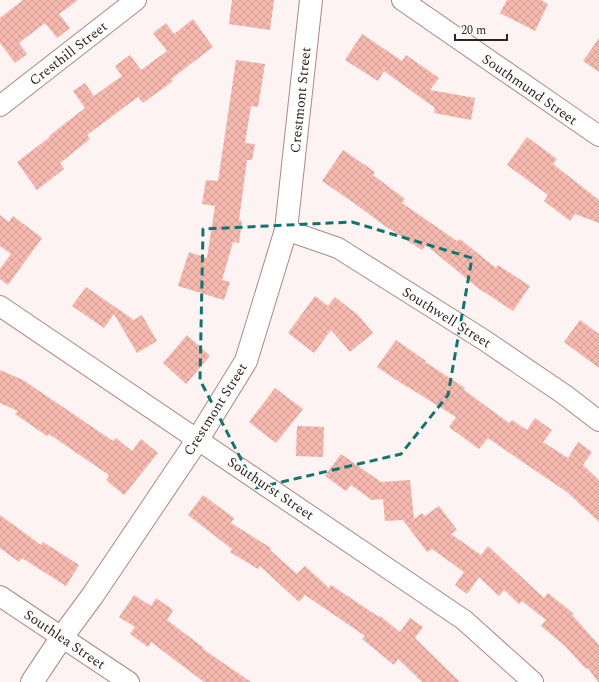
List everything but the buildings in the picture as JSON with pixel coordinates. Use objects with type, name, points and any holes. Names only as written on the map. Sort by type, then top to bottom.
[{"type":"street","name":"Cresthill Street","points":[[0,106],[136,0]]},
{"type":"street","name":"Crestmont Street","points":[[32,682],[62,637],[93,595],[198,439],[246,361],[286,230],[311,0]]},
{"type":"street","name":"Southmund Street","points":[[402,0],[599,136]]},
{"type":"street","name":"Southwell Street","points":[[286,230],[338,248],[484,340],[565,395],[599,421]]},
{"type":"street","name":"Southurst Street","points":[[0,306],[464,620],[533,682]]},
{"type":"street","name":"Southlea Street","points":[[0,596],[129,682]]},
{"type":"highlighted area","points":[[352,222],[472,258],[448,395],[401,454],[256,488],[200,380],[203,229]]}]
